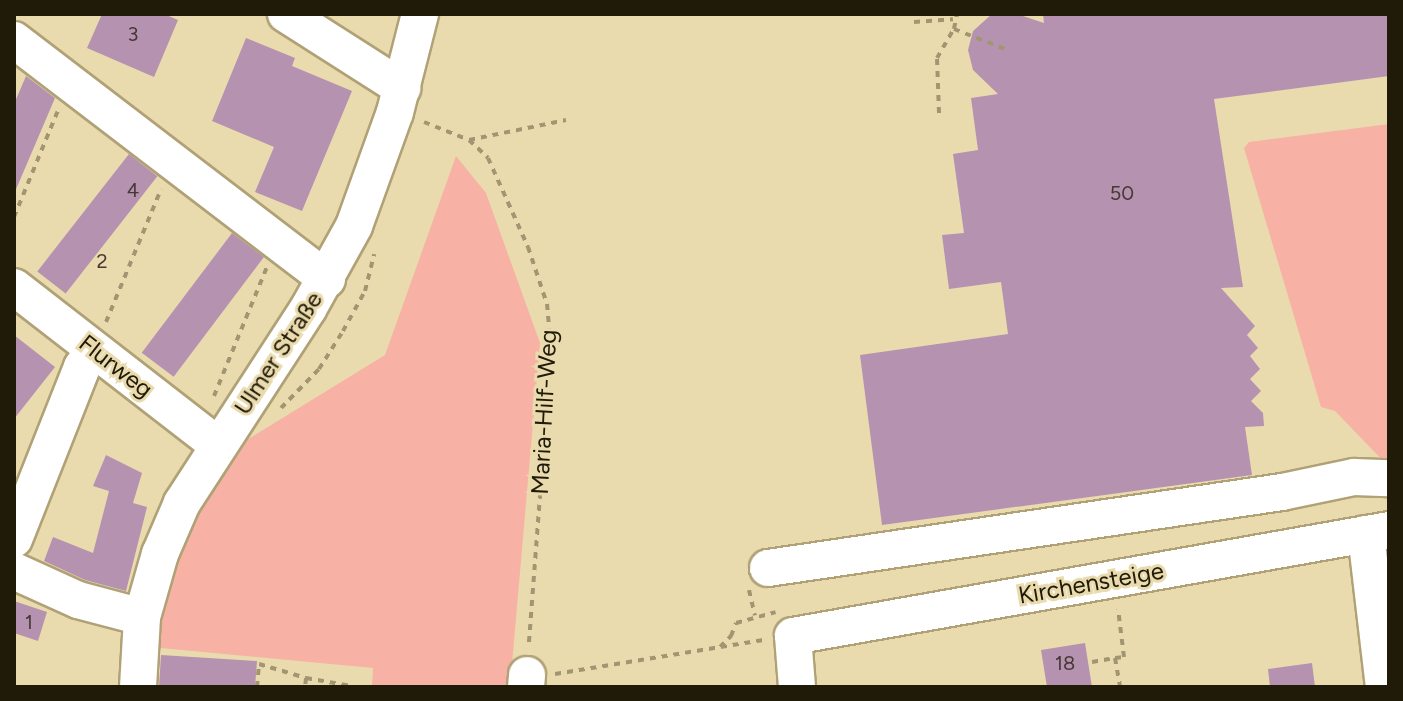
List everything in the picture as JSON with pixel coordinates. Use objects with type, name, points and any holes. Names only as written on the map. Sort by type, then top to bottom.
[{"type":"street","points":[[286,14],[399,100]]},
{"type":"street","name":"Ulmer Straße","points":[[138,687],[142,617],[160,554],[209,438],[327,279],[354,226],[399,100],[420,14]]},
{"type":"street","points":[[14,40],[327,279]]},
{"type":"street","name":"Flurweg","points":[[14,287],[209,438]]},
{"type":"street","points":[[14,539],[82,367],[94,350]]},
{"type":"street","points":[[768,568],[1282,492],[1354,477],[1389,478]]},
{"type":"street","points":[[1377,532],[1384,687]]},
{"type":"street","name":"Kirchensteige","points":[[793,636],[1377,532]]},
{"type":"street","points":[[14,571],[78,600],[142,617]]},
{"type":"street","points":[[793,636],[797,687]]},
{"type":"path","points":[[914,22],[955,16],[954,29],[937,58],[939,113]]},
{"type":"path","points":[[954,29],[1010,51]]},
{"type":"path","points":[[14,217],[68,84]]},
{"type":"path","name":"Maria-Hilf-Weg","points":[[399,100],[469,140],[488,158],[541,280],[550,331],[526,681]]},
{"type":"path","points":[[469,140],[566,120]]},
{"type":"path","points":[[94,350],[172,163]]},
{"type":"path","points":[[209,438],[277,243]]},
{"type":"path","points":[[1092,662],[1124,657],[1112,579]]},
{"type":"path","points":[[526,681],[793,636]]},
{"type":"path","points":[[1115,658],[1120,687]]},
{"type":"path","points":[[257,687],[259,664],[306,678],[351,686]]},
{"type":"path","points":[[305,687],[306,678]]},
{"type":"shaded area","points":[[1389,124],[1389,467],[1335,411],[1321,407],[1244,148],[1249,142]]},
{"type":"shaded area","points":[[456,156],[486,193],[540,343],[510,687],[372,687],[373,668],[150,647],[178,523],[224,454],[385,355]]},
{"type":"building","points":[[102,14],[164,14],[178,20],[154,77],[87,48]]},
{"type":"building","points":[[992,14],[1017,14],[1044,23],[1043,14],[1389,14],[1389,76],[1214,99],[1243,287],[1221,288],[1255,326],[1247,335],[1258,348],[1250,356],[1260,369],[1250,379],[1261,391],[1251,401],[1263,413],[1264,426],[1245,427],[1252,475],[882,525],[860,355],[1008,334],[1001,282],[949,289],[942,235],[964,233],[953,154],[978,150],[971,98],[998,94],[973,70],[968,50],[973,31]]},
{"type":"building","points":[[246,38],[295,58],[292,66],[352,91],[302,211],[255,192],[274,147],[212,121]]},
{"type":"building","points":[[26,76],[55,98],[14,194],[14,104]]},
{"type":"building","points":[[129,154],[157,176],[66,294],[37,271]]},
{"type":"building","points":[[232,233],[264,257],[174,377],[142,353]]},
{"type":"building","points":[[14,335],[55,367],[14,419]]},
{"type":"building","points":[[106,455],[142,473],[133,503],[147,507],[126,591],[85,580],[44,561],[53,537],[93,553],[109,491],[93,486]]},
{"type":"building","points":[[14,601],[47,612],[38,641],[14,633]]},
{"type":"building","points":[[1085,643],[1092,687],[1047,687],[1041,650]]},
{"type":"building","points":[[161,655],[257,661],[255,687],[159,687]]},
{"type":"building","points":[[1312,663],[1315,687],[1270,687],[1268,669]]}]
